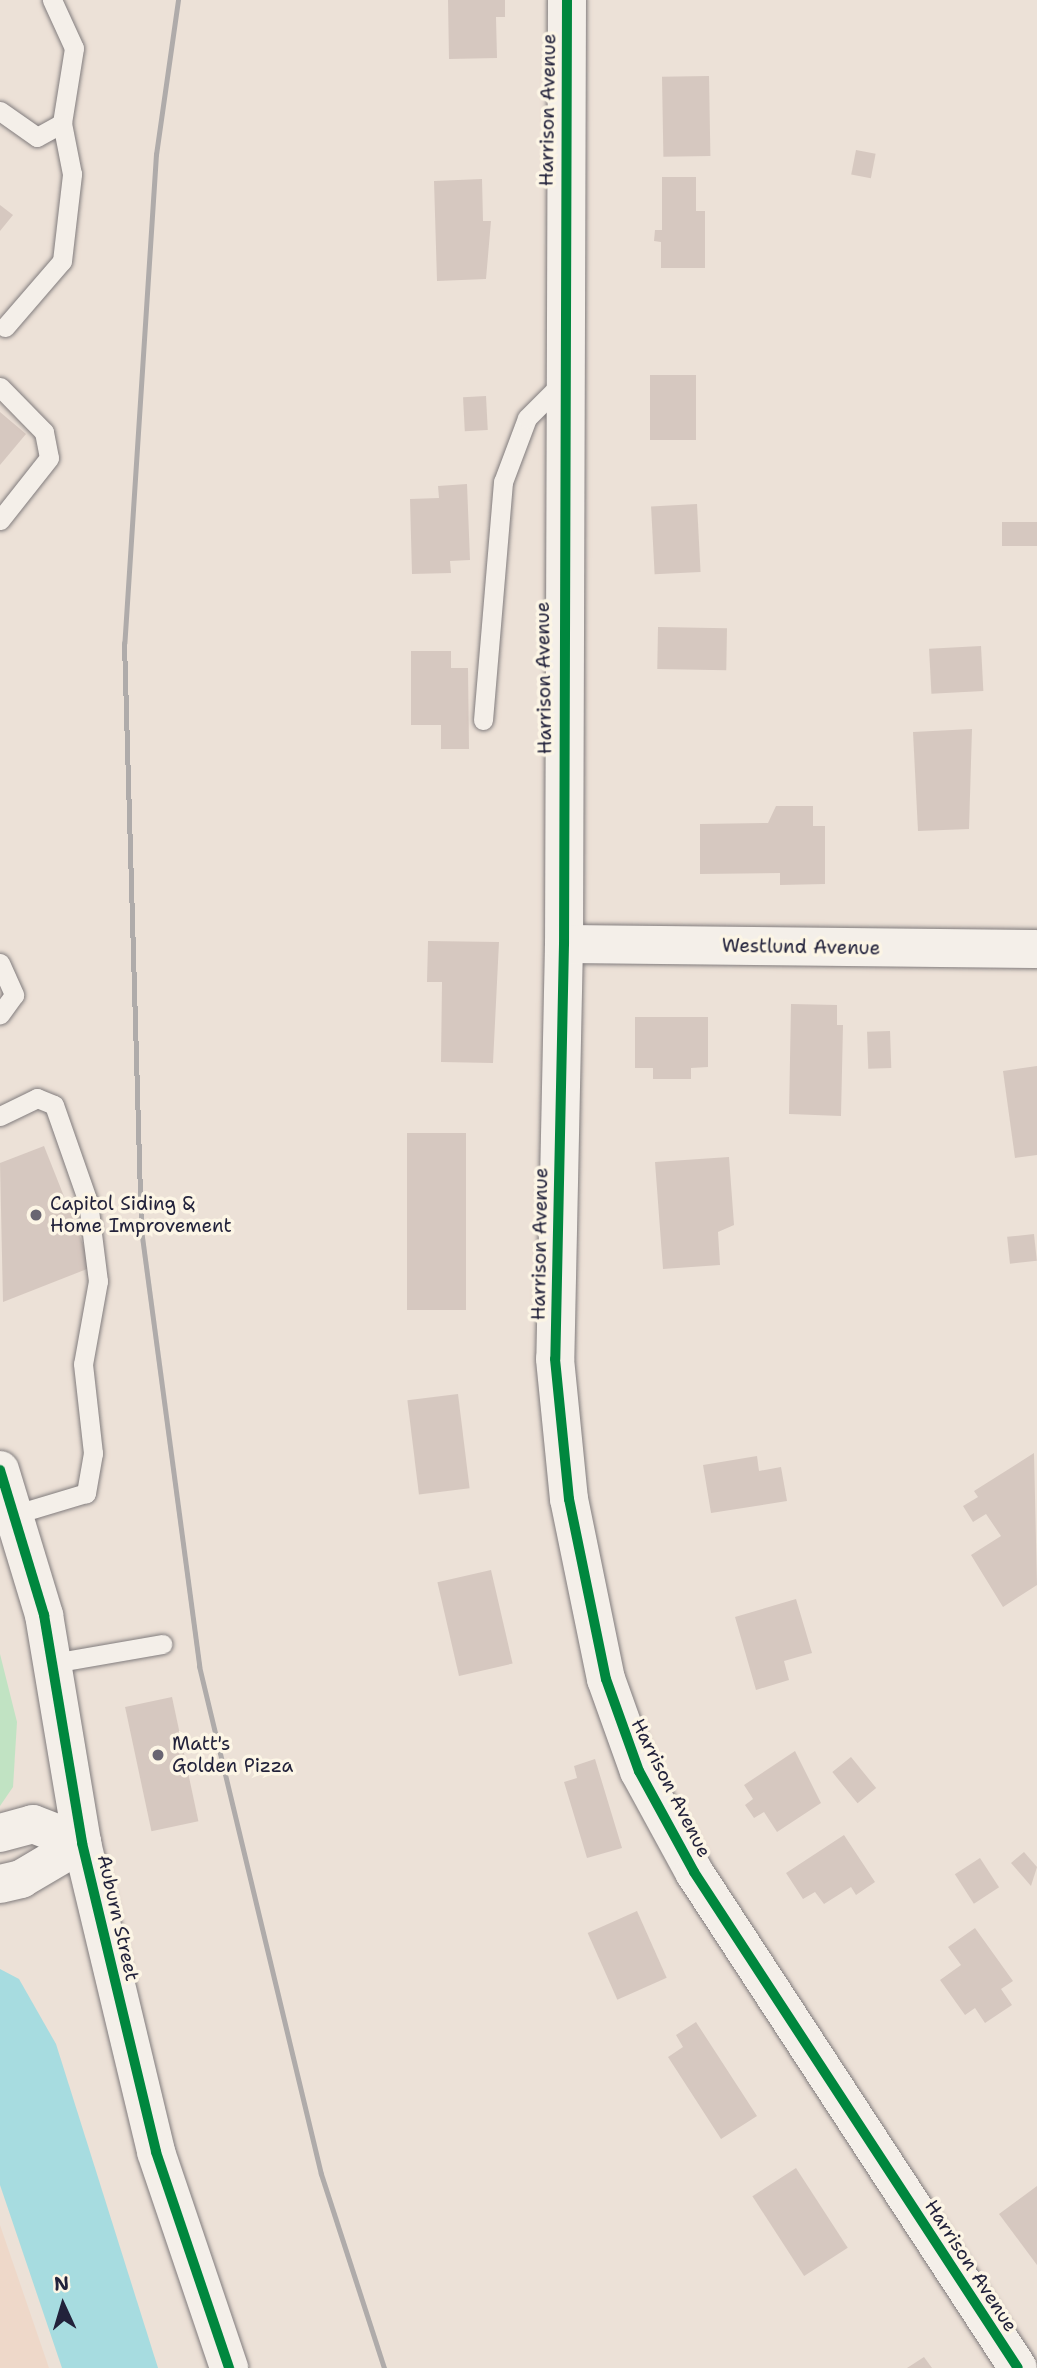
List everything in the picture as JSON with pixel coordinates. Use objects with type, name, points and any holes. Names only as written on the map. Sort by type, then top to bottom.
[{"type":"street","name":"Harrison Avenue","points":[[567,0],[563,382],[564,944],[557,1390],[569,1499],[617,1719],[694,1872],[1018,2368]]},
{"type":"street","name":"Westlund Avenue","points":[[564,944],[1037,949]]},
{"type":"street","name":"Auburn Street","points":[[0,1470],[16,1514],[52,1663],[82,1843],[165,2186],[229,2368]]},
{"type":"street","points":[[0,1833],[33,1824],[82,1843]]},
{"type":"street","points":[[0,1884],[82,1843]]},
{"type":"lane","points":[[5,327],[62,261],[72,174],[62,123],[74,48],[52,0]]},
{"type":"lane","points":[[0,111],[37,137],[62,123]]},
{"type":"lane","points":[[483,720],[503,482],[527,418],[563,382]]},
{"type":"lane","points":[[0,387],[44,432],[49,458],[0,520]]},
{"type":"lane","points":[[0,963],[14,995],[0,1014]]},
{"type":"lane","points":[[0,1116],[37,1098],[54,1105],[88,1202],[98,1281],[83,1364],[93,1453],[86,1493],[16,1514]]},
{"type":"lane","points":[[52,1663],[162,1644]]},
{"type":"shaded area","points":[[0,2225],[49,2368],[0,2368]]},
{"type":"green space","points":[[0,1654],[17,1722],[13,1787],[0,1806]]},
{"type":"water","points":[[0,1969],[19,1979],[56,2044],[158,2368],[62,2368],[0,2185]]},
{"type":"building","points":[[448,0],[505,0],[505,17],[496,17],[497,58],[449,59]]},
{"type":"building","points":[[709,76],[710,156],[663,157],[662,77]]},
{"type":"building","points":[[856,150],[876,154],[871,178],[851,175]]},
{"type":"building","points":[[662,177],[696,177],[696,211],[705,211],[705,268],[661,268],[661,242],[654,241],[655,230],[662,230]]},
{"type":"building","points":[[482,179],[483,221],[491,221],[486,279],[437,281],[434,181]]},
{"type":"building","points":[[0,205],[13,215],[0,231]]},
{"type":"building","points":[[650,375],[696,375],[696,440],[650,440]]},
{"type":"building","points":[[486,396],[488,430],[465,431],[463,397]]},
{"type":"building","points":[[0,412],[26,434],[0,465]]},
{"type":"building","points":[[467,484],[470,560],[450,561],[451,573],[412,574],[410,499],[439,498],[438,486]]},
{"type":"building","points":[[697,504],[701,572],[655,574],[651,506]]},
{"type":"building","points":[[1002,522],[1037,522],[1037,546],[1002,546]]},
{"type":"building","points":[[658,627],[727,628],[726,670],[657,669]]},
{"type":"building","points":[[981,646],[983,691],[931,694],[929,649]]},
{"type":"building","points":[[411,651],[451,651],[451,668],[468,668],[469,749],[441,749],[441,725],[411,725]]},
{"type":"building","points":[[972,729],[969,829],[918,831],[913,732]]},
{"type":"building","points":[[776,806],[813,806],[813,826],[825,826],[825,884],[780,885],[780,873],[700,874],[700,824],[768,823]]},
{"type":"building","points":[[428,941],[499,942],[493,1063],[441,1062],[442,982],[427,982]]},
{"type":"building","points":[[791,1004],[837,1005],[837,1025],[843,1025],[841,1116],[789,1114]]},
{"type":"building","points":[[635,1017],[708,1017],[708,1067],[691,1068],[691,1079],[653,1079],[653,1068],[635,1068]]},
{"type":"building","points":[[890,1031],[891,1068],[868,1069],[867,1032]]},
{"type":"building","points":[[1037,1066],[1037,1155],[1015,1158],[1003,1071]]},
{"type":"building","points":[[407,1133],[466,1133],[466,1310],[407,1310]]},
{"type":"building","name":"Capitol Siding & Home Improvement","points":[[44,1146],[92,1267],[3,1302],[0,1163]]},
{"type":"building","points":[[729,1157],[734,1225],[718,1232],[720,1265],[663,1269],[655,1162]]},
{"type":"building","points":[[1034,1234],[1037,1261],[1010,1264],[1007,1237]]},
{"type":"building","points":[[458,1394],[470,1488],[419,1495],[407,1400]]},
{"type":"building","points":[[1034,1453],[1037,1585],[1003,1607],[971,1555],[1001,1536],[986,1514],[973,1522],[963,1506],[978,1497],[974,1491]]},
{"type":"building","points":[[757,1456],[759,1471],[781,1467],[787,1501],[711,1513],[703,1465]]},
{"type":"building","points":[[491,1570],[513,1664],[459,1676],[437,1582]]},
{"type":"building","points":[[796,1599],[812,1653],[784,1661],[789,1680],[756,1690],[735,1617]]},
{"type":"building","points":[[172,1697],[198,1821],[151,1831],[125,1707]]},
{"type":"building","points":[[795,1751],[821,1803],[777,1832],[764,1812],[754,1818],[745,1805],[753,1799],[744,1785]]},
{"type":"building","points":[[851,1757],[876,1788],[858,1803],[832,1772]]},
{"type":"building","points":[[595,1759],[622,1848],[587,1858],[564,1782],[577,1778],[574,1766]]},
{"type":"building","points":[[844,1835],[875,1882],[856,1895],[851,1887],[824,1904],[815,1892],[803,1899],[786,1873]]},
{"type":"building","points":[[1024,1852],[1037,1867],[1031,1886],[1011,1863]]},
{"type":"building","points":[[980,1858],[999,1887],[974,1904],[955,1874]]},
{"type":"building","points":[[637,1911],[667,1978],[617,2000],[588,1933]]},
{"type":"building","points":[[975,1928],[1013,1981],[1001,1989],[1012,2005],[985,2023],[975,2008],[965,2015],[940,1980],[961,1965],[948,1947]]},
{"type":"building","points":[[696,2022],[757,2116],[721,2139],[668,2057],[683,2047],[676,2035]]},
{"type":"building","points":[[796,2168],[848,2248],[804,2276],[752,2196]]},
{"type":"building","points":[[1037,2186],[1037,2265],[999,2214]]},
{"type":"building","points":[[924,2357],[932,2368],[907,2368]]},
{"type":"railway","points":[[178,0],[156,154],[124,643],[141,1229],[199,1666],[321,2174],[384,2368]]},
{"type":"cycle path","points":[[567,0],[564,944],[555,1359],[569,1499],[606,1679],[639,1771],[694,1872],[1018,2368]]},
{"type":"cycle path","points":[[0,1470],[44,1615],[82,1843],[156,2152],[229,2368]]},
{"type":"place","name":"Capitol Siding & Home Improvement","points":[[36,1215]]},
{"type":"place","name":"Matt's Golden Pizza","points":[[158,1755]]}]
